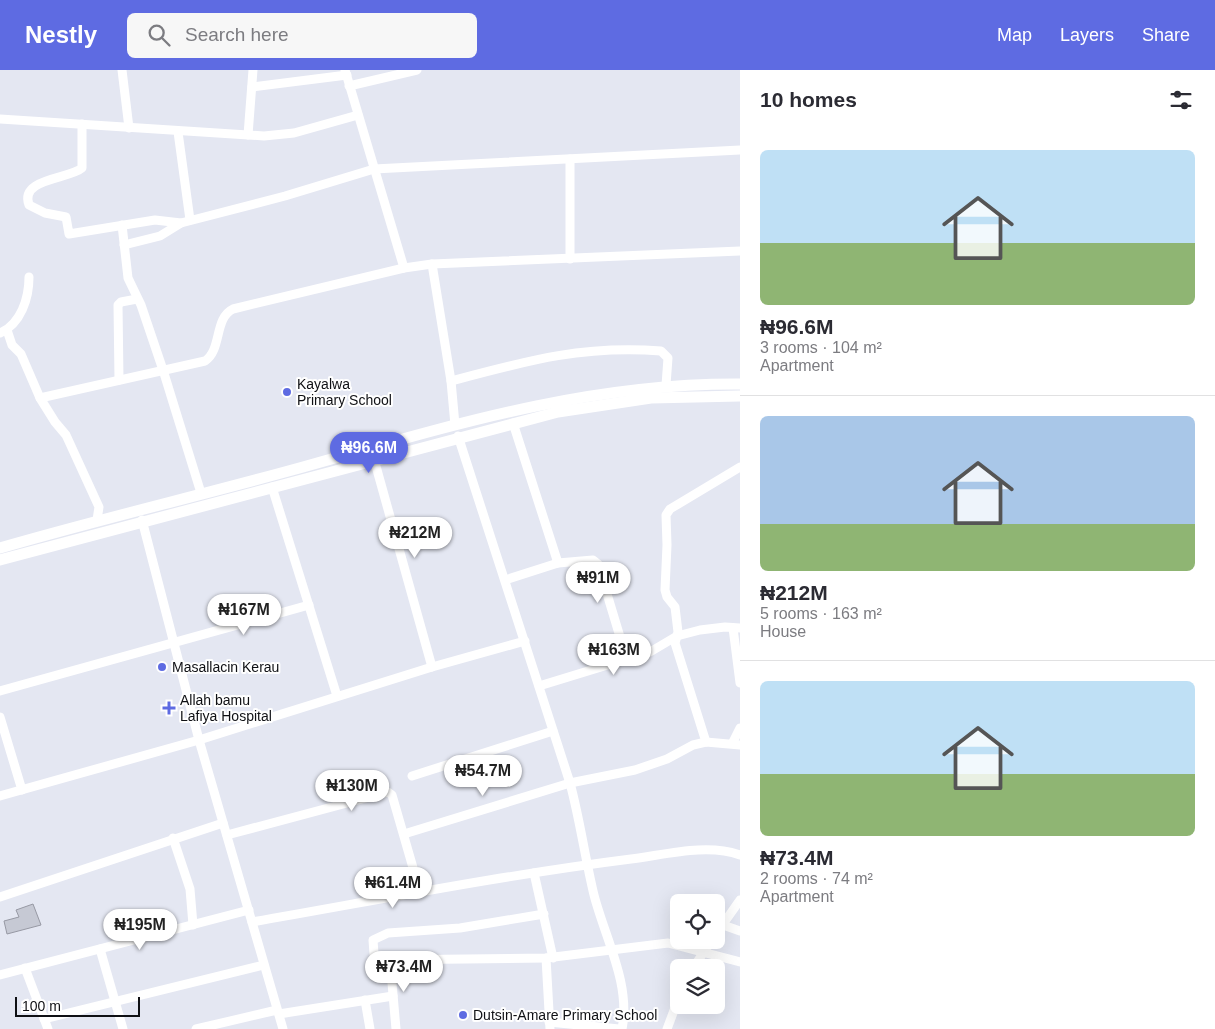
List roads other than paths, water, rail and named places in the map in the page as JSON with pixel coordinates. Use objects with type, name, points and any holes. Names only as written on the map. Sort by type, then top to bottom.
[{"type":"main road","points":[[0,548],[97,520],[455,424],[579,396],[666,385],[740,384]]},
{"type":"main road","points":[[0,560],[142,520],[272,487],[458,436],[558,412],[606,403],[651,398],[740,396]]},
{"type":"street","points":[[122,70],[129,128]]},
{"type":"street","points":[[248,135],[253,70]]},
{"type":"street","points":[[349,86],[389,72],[417,70]]},
{"type":"street","points":[[252,87],[346,73],[404,268]]},
{"type":"street","points":[[0,119],[178,132],[248,135],[294,133],[358,115]]},
{"type":"street","points":[[82,124],[82,168],[37,184],[29,196],[29,205],[45,213],[66,217],[69,234],[155,220],[186,222]]},
{"type":"street","points":[[178,132],[186,222]]},
{"type":"street","points":[[124,245],[160,236],[186,222],[284,196],[374,169],[740,150]]},
{"type":"street","points":[[570,159],[570,259]]},
{"type":"street","points":[[122,225],[128,278],[163,370],[201,493]]},
{"type":"street","points":[[40,398],[209,358],[224,316],[233,309],[404,268],[432,264],[740,251]]},
{"type":"street","points":[[432,264],[451,381],[455,424]]},
{"type":"street","points":[[29,277],[29,292],[25,305],[4,332],[12,345],[21,354],[40,398],[55,422],[66,435],[99,507],[97,520]]},
{"type":"street","points":[[119,380],[118,305],[121,302],[137,299]]},
{"type":"street","points":[[451,381],[568,352],[606,349],[661,351],[668,358],[666,385]]},
{"type":"street","points":[[513,423],[558,563]]},
{"type":"street","points":[[458,436],[579,815],[594,894],[612,950],[624,1008],[621,1029],[550,1025],[550,958],[544,914],[534,873]]},
{"type":"street","points":[[374,459],[432,666]]},
{"type":"street","points":[[706,742],[675,643],[677,636],[675,607],[667,597],[665,590],[666,515],[670,509],[740,467]]},
{"type":"street","points":[[272,487],[337,696]]},
{"type":"street","points":[[142,520],[199,740],[283,1029]]},
{"type":"street","points":[[505,580],[558,563],[587,559],[598,564],[628,660]]},
{"type":"street","points":[[0,691],[309,605]]},
{"type":"street","points":[[539,686],[628,660],[650,652],[677,636],[700,630],[736,628],[740,683]]},
{"type":"street","points":[[0,796],[199,740],[432,666],[525,641]]},
{"type":"street","points":[[0,717],[22,790]]},
{"type":"street","points":[[404,834],[570,783],[635,770],[706,742],[737,744],[740,728]]},
{"type":"street","points":[[412,776],[553,731]]},
{"type":"street","points":[[227,835],[388,792],[392,795],[420,892]]},
{"type":"street","points":[[0,897],[173,838],[223,823]]},
{"type":"street","points":[[173,838],[190,888],[193,925]]},
{"type":"street","points":[[252,922],[588,864],[694,851],[718,850],[740,855]]},
{"type":"street","points":[[725,921],[740,900]]},
{"type":"street","points":[[0,975],[248,910]]},
{"type":"street","points":[[544,914],[460,928],[405,931],[375,937],[373,940],[376,958],[378,960],[550,958],[668,943],[740,962]]},
{"type":"street","points":[[725,925],[740,931]]},
{"type":"street","points":[[100,949],[123,1029]]},
{"type":"street","points":[[699,959],[704,951]]},
{"type":"street","points":[[390,960],[396,1029]]},
{"type":"street","points":[[44,1019],[264,965]]},
{"type":"street","points":[[26,968],[48,1029]]},
{"type":"street","points":[[196,1029],[278,1012],[393,996]]},
{"type":"street","points":[[365,1000],[370,1029]]},
{"type":"street","points":[[667,1029],[673,1014]]},
{"type":"place","name":"Kayalwa Primary School","points":[[287,392]]},
{"type":"place","name":"Masallacin Kerau","points":[[162,667]]},
{"type":"place","name":"Allah bamu Lafiya Hospital","points":[[169,708]]},
{"type":"place","name":"Dutsin-Amare Primary School","points":[[463,1015]]}]
